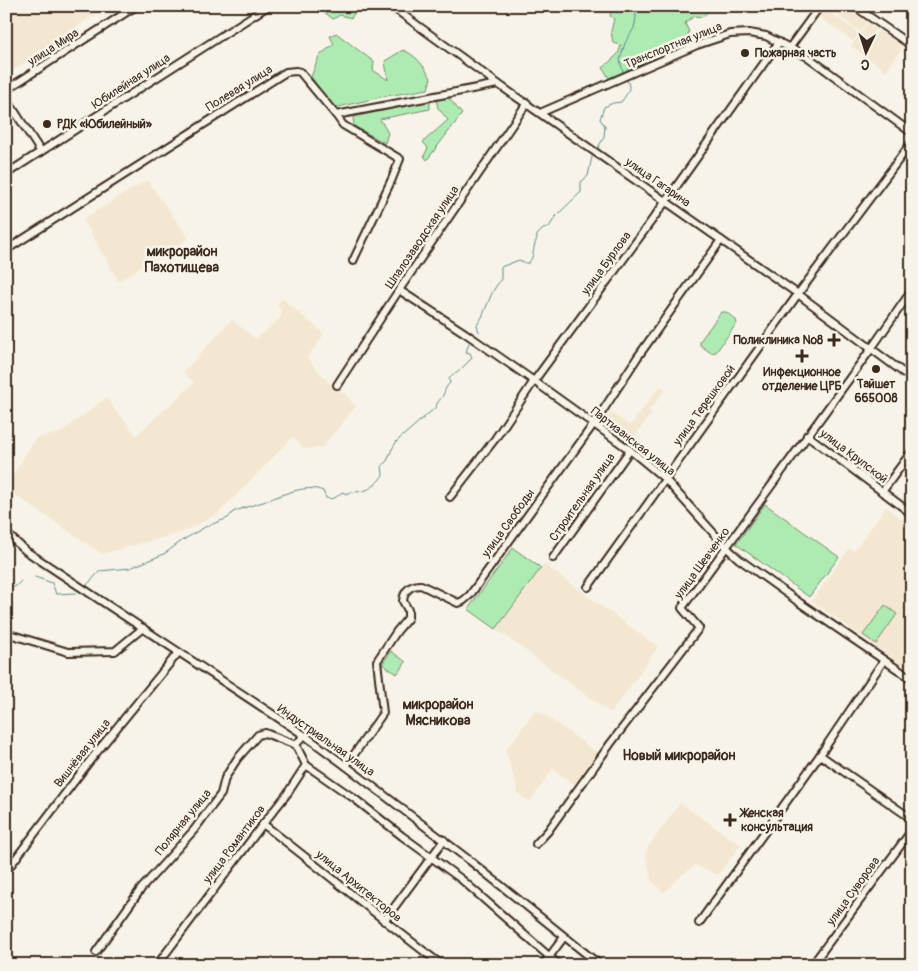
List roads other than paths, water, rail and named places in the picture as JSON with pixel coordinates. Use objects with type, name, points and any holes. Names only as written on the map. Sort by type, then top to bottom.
[{"type":"street","name":"улица Мира","points":[[6,90],[136,6]]},
{"type":"street","name":"Юбилейная улица","points":[[6,174],[268,6]]},
{"type":"street","name":"улица Гагарина","points":[[391,6],[498,84],[798,294],[912,379]]},
{"type":"street","points":[[790,47],[820,6]]},
{"type":"street","points":[[854,6],[912,46]]},
{"type":"street","name":"Транспортная улица","points":[[540,113],[697,45],[730,34],[749,33],[766,36],[808,57],[912,132]]},
{"type":"street","name":"улица Бурлова","points":[[450,497],[495,439],[534,381],[666,201],[779,42]]},
{"type":"street","name":"Полевая улица","points":[[6,250],[286,72],[300,72],[336,115]]},
{"type":"street","points":[[353,261],[400,159],[343,125],[336,115],[498,84]]},
{"type":"street","points":[[6,98],[41,152]]},
{"type":"street","name":"Шпалозаводская улица","points":[[336,385],[527,103]]},
{"type":"street","name":"улица Терешковой","points":[[588,587],[798,294],[912,142]]},
{"type":"street","name":"улица Свободы","points":[[346,766],[383,713],[377,661],[408,618],[408,610],[403,601],[404,593],[408,588],[421,584],[458,602],[463,602],[470,595],[594,424],[637,358],[722,240]]},
{"type":"street","name":"Партизанская улица","points":[[399,290],[465,333],[630,450],[666,479],[726,547],[739,559],[912,679]]},
{"type":"street","name":"улица Шевченко","points":[[536,844],[548,831],[616,736],[699,628],[682,608],[912,290]]},
{"type":"street","name":"улица Крупской","points":[[807,435],[912,514]]},
{"type":"street","name":"Строительная улица","points":[[553,558],[630,450]]},
{"type":"street","points":[[882,492],[912,451]]},
{"type":"street","name":"Индустриальная улица","points":[[6,533],[26,551],[346,766],[444,840],[600,965]]},
{"type":"street","points":[[6,633],[68,652],[115,651],[143,628]]},
{"type":"street","name":"Вишнёвая улица","points":[[7,870],[92,758],[178,653]]},
{"type":"street","points":[[699,923],[820,755],[884,660]]},
{"type":"street","name":"Полярная улица","points":[[96,952],[141,889],[194,830],[221,794],[225,778],[237,759],[258,735],[265,733],[296,746]]},
{"type":"street","points":[[304,736],[296,746],[306,765],[355,799],[461,879],[559,965]]},
{"type":"street","points":[[820,755],[912,819]]},
{"type":"street","name":"улица Романтиков","points":[[158,965],[287,794],[306,765]]},
{"type":"street","name":"улица Архитекторов","points":[[263,824],[442,965]]},
{"type":"street","name":"улица Суворова","points":[[812,965],[912,830]]},
{"type":"street","points":[[384,921],[444,840]]},
{"type":"street","points":[[543,965],[564,937]]},
{"type":"waterway","points":[[623,72],[620,60],[625,43],[634,28],[636,18],[635,6]]},
{"type":"waterway","points":[[598,148],[604,137],[605,126],[600,119],[604,107],[621,102],[629,89],[627,80]]},
{"type":"waterway","points":[[479,332],[477,325],[493,291],[501,279],[501,267],[519,260],[529,263],[533,255],[537,235],[543,229],[549,227],[556,216],[581,192],[581,182],[588,176],[592,157]]},
{"type":"waterway","points":[[87,585],[100,571],[130,568],[164,554],[205,527],[228,518],[233,512],[285,494],[309,488],[323,491],[326,498],[331,499],[337,497],[342,492],[347,494],[372,487],[383,475],[382,465],[387,461],[397,441],[436,407],[450,383],[449,379],[472,358],[470,353],[466,352],[469,343]]},
{"type":"waterway","points":[[35,577],[52,583],[56,594],[76,593]]},
{"type":"waterway","points":[[6,587],[15,587],[21,581]]},
{"type":"place","name":"Пожарная часть","points":[[745,53]]},
{"type":"place","name":"РДК «Юбилейный»","points":[[47,124]]},
{"type":"place","name":"Поликлиника №8","points":[[834,340]]},
{"type":"place","name":"Инфекционное отделение ЦРБ","points":[[802,356]]},
{"type":"place","name":"Тайшет 665008","points":[[876,369]]},
{"type":"place","name":"Женская консультация","points":[[730,820]]},
{"type":"district","name":"микрорайон Пахотищева","points":[[182,260]]},
{"type":"district","name":"микрорайон Мясникова","points":[[438,712]]},
{"type":"district","name":"Новый микрорайон","points":[[679,755]]}]
